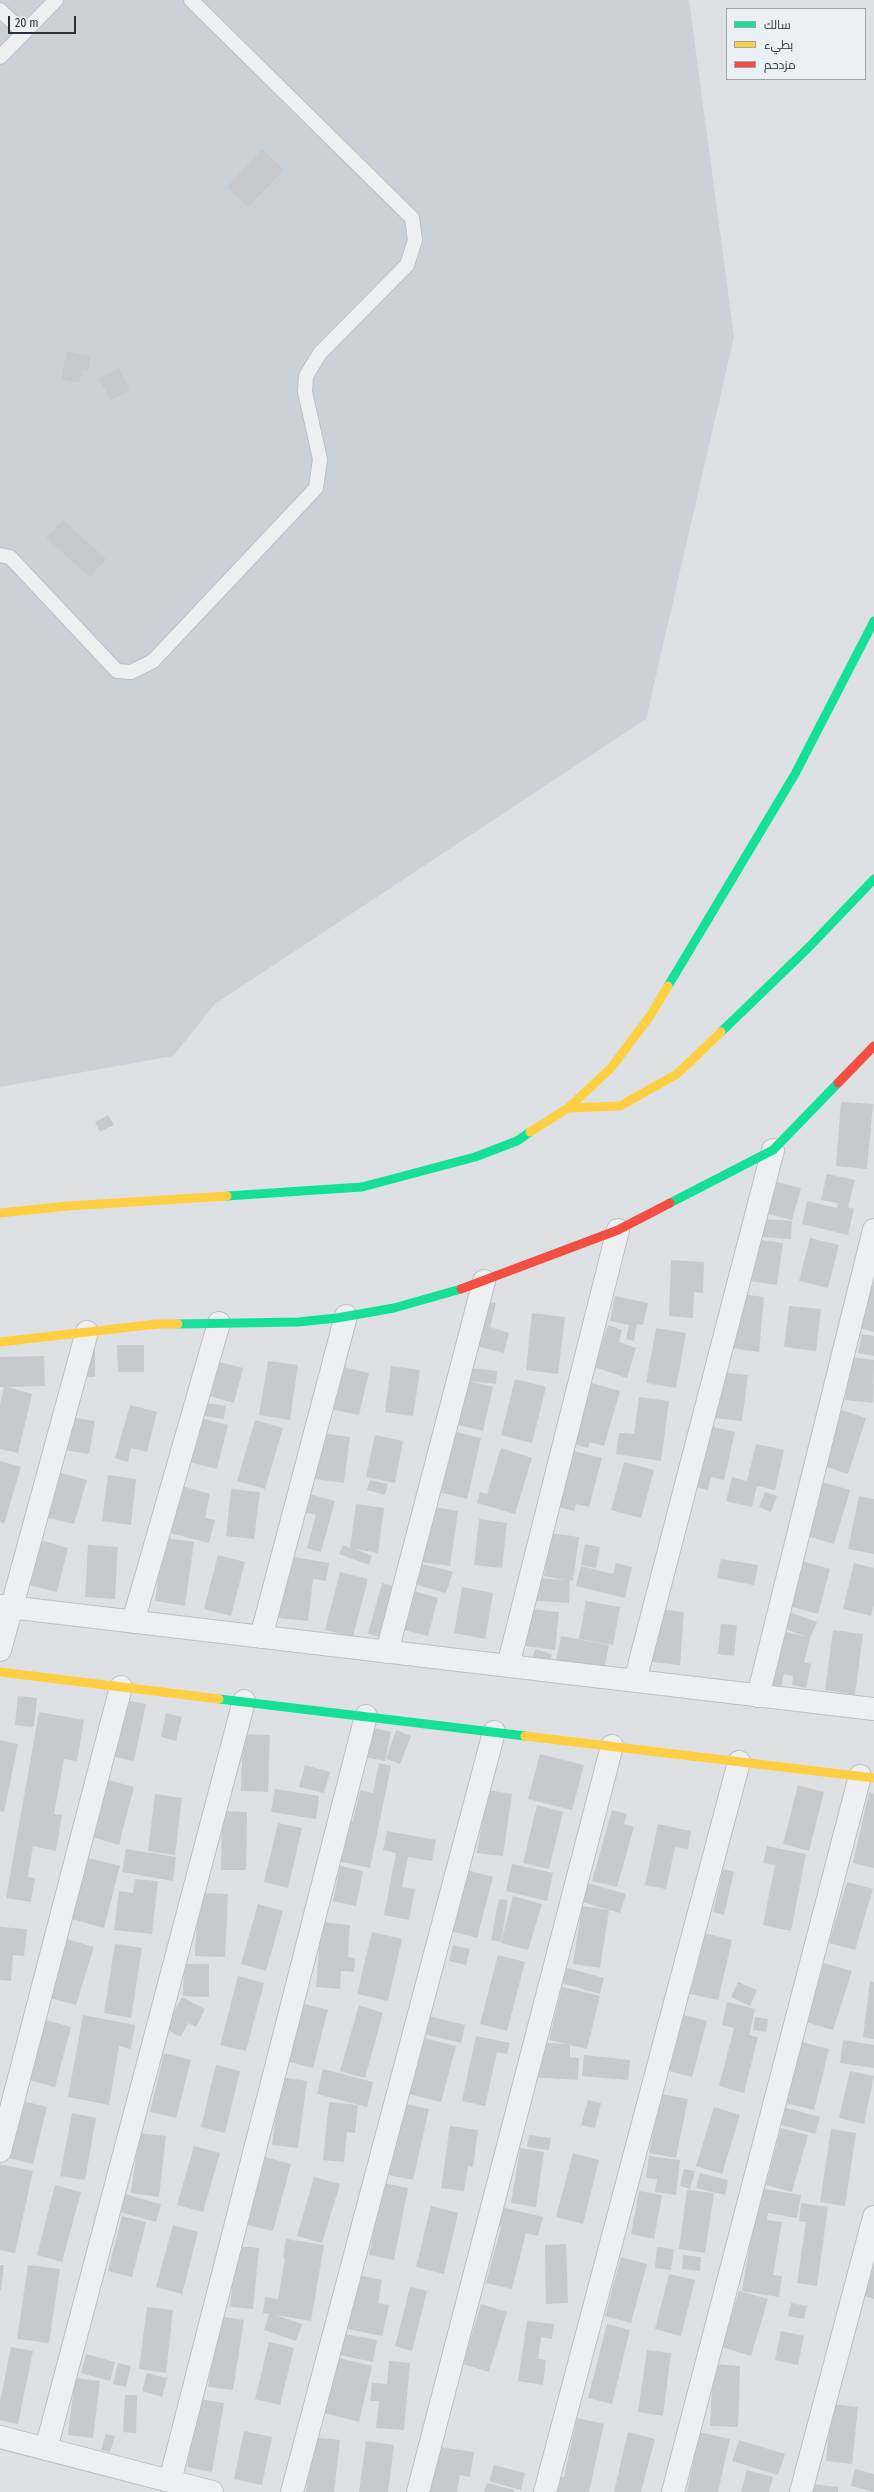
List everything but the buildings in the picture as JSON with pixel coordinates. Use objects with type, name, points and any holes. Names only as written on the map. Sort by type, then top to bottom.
[{"type":"street","points":[[0,1213],[68,1206],[362,1187],[475,1157],[510,1143],[568,1108],[611,1068],[650,1016],[795,774],[874,621]]},
{"type":"street","points":[[568,1108],[620,1106],[677,1074],[809,947],[874,879]]},
{"type":"street","points":[[0,1342],[157,1324],[298,1322],[394,1308],[448,1294],[618,1230],[772,1150],[874,1046]]},
{"type":"street","points":[[635,1682],[772,1150]]},
{"type":"street","points":[[8,1202],[68,1206]]},
{"type":"street","points":[[508,1666],[618,1230]]},
{"type":"street","points":[[758,1696],[874,1230]]},
{"type":"street","points":[[387,1652],[484,1281]]},
{"type":"street","points":[[261,1638],[346,1316]]},
{"type":"street","points":[[133,1622],[219,1323]]},
{"type":"street","points":[[0,1650],[6,1607],[87,1332]]},
{"type":"street","points":[[6,1607],[874,1709]]},
{"type":"street","points":[[0,1672],[867,1777],[673,2492]]},
{"type":"street","points":[[0,2151],[121,1687]]},
{"type":"street","points":[[46,2449],[244,1701]]},
{"type":"street","points":[[170,2481],[366,1716]]},
{"type":"street","points":[[292,2492],[494,1732]]},
{"type":"street","points":[[418,2492],[612,1746]]},
{"type":"street","points":[[546,2492],[739,1762]]},
{"type":"street","points":[[801,2492],[874,2217]]},
{"type":"street","points":[[0,2437],[212,2492]]},
{"type":"lane","points":[[0,57],[56,0]]},
{"type":"lane","points":[[0,555],[10,558],[117,671],[131,672],[153,661],[316,488],[320,459],[305,392],[306,376],[320,353],[407,265],[415,240],[412,218],[191,0]]},
{"type":"lane","points":[[0,10],[24,33]]},
{"type":"shaded area","points":[[0,0],[689,0],[734,337],[646,719],[215,1004],[173,1056],[0,1087]]},
{"type":"traffic: fast","points":[[668,986],[795,774],[874,621]]},
{"type":"traffic: fast","points":[[721,1032],[809,947],[874,879]]},
{"type":"traffic: fast","points":[[670,1203],[773,1150],[838,1083]]},
{"type":"traffic: fast","points":[[227,1196],[362,1187],[475,1157],[517,1141],[530,1132]]},
{"type":"traffic: fast","points":[[178,1324],[298,1322],[337,1318],[394,1308],[461,1289]]},
{"type":"traffic: fast","points":[[219,1699],[525,1736]]},
{"type":"traffic: slow","points":[[530,1132],[568,1108],[611,1068],[650,1016],[668,986]]},
{"type":"traffic: slow","points":[[568,1108],[620,1106],[677,1074],[721,1032]]},
{"type":"traffic: slow","points":[[0,1213],[68,1206],[227,1196]]},
{"type":"traffic: slow","points":[[0,1342],[157,1324],[178,1324]]},
{"type":"traffic: slow","points":[[0,1672],[219,1699]]},
{"type":"traffic: slow","points":[[525,1736],[874,1778]]},
{"type":"traffic: jam","points":[[838,1083],[874,1046]]},
{"type":"traffic: jam","points":[[461,1289],[618,1230],[670,1203]]}]
